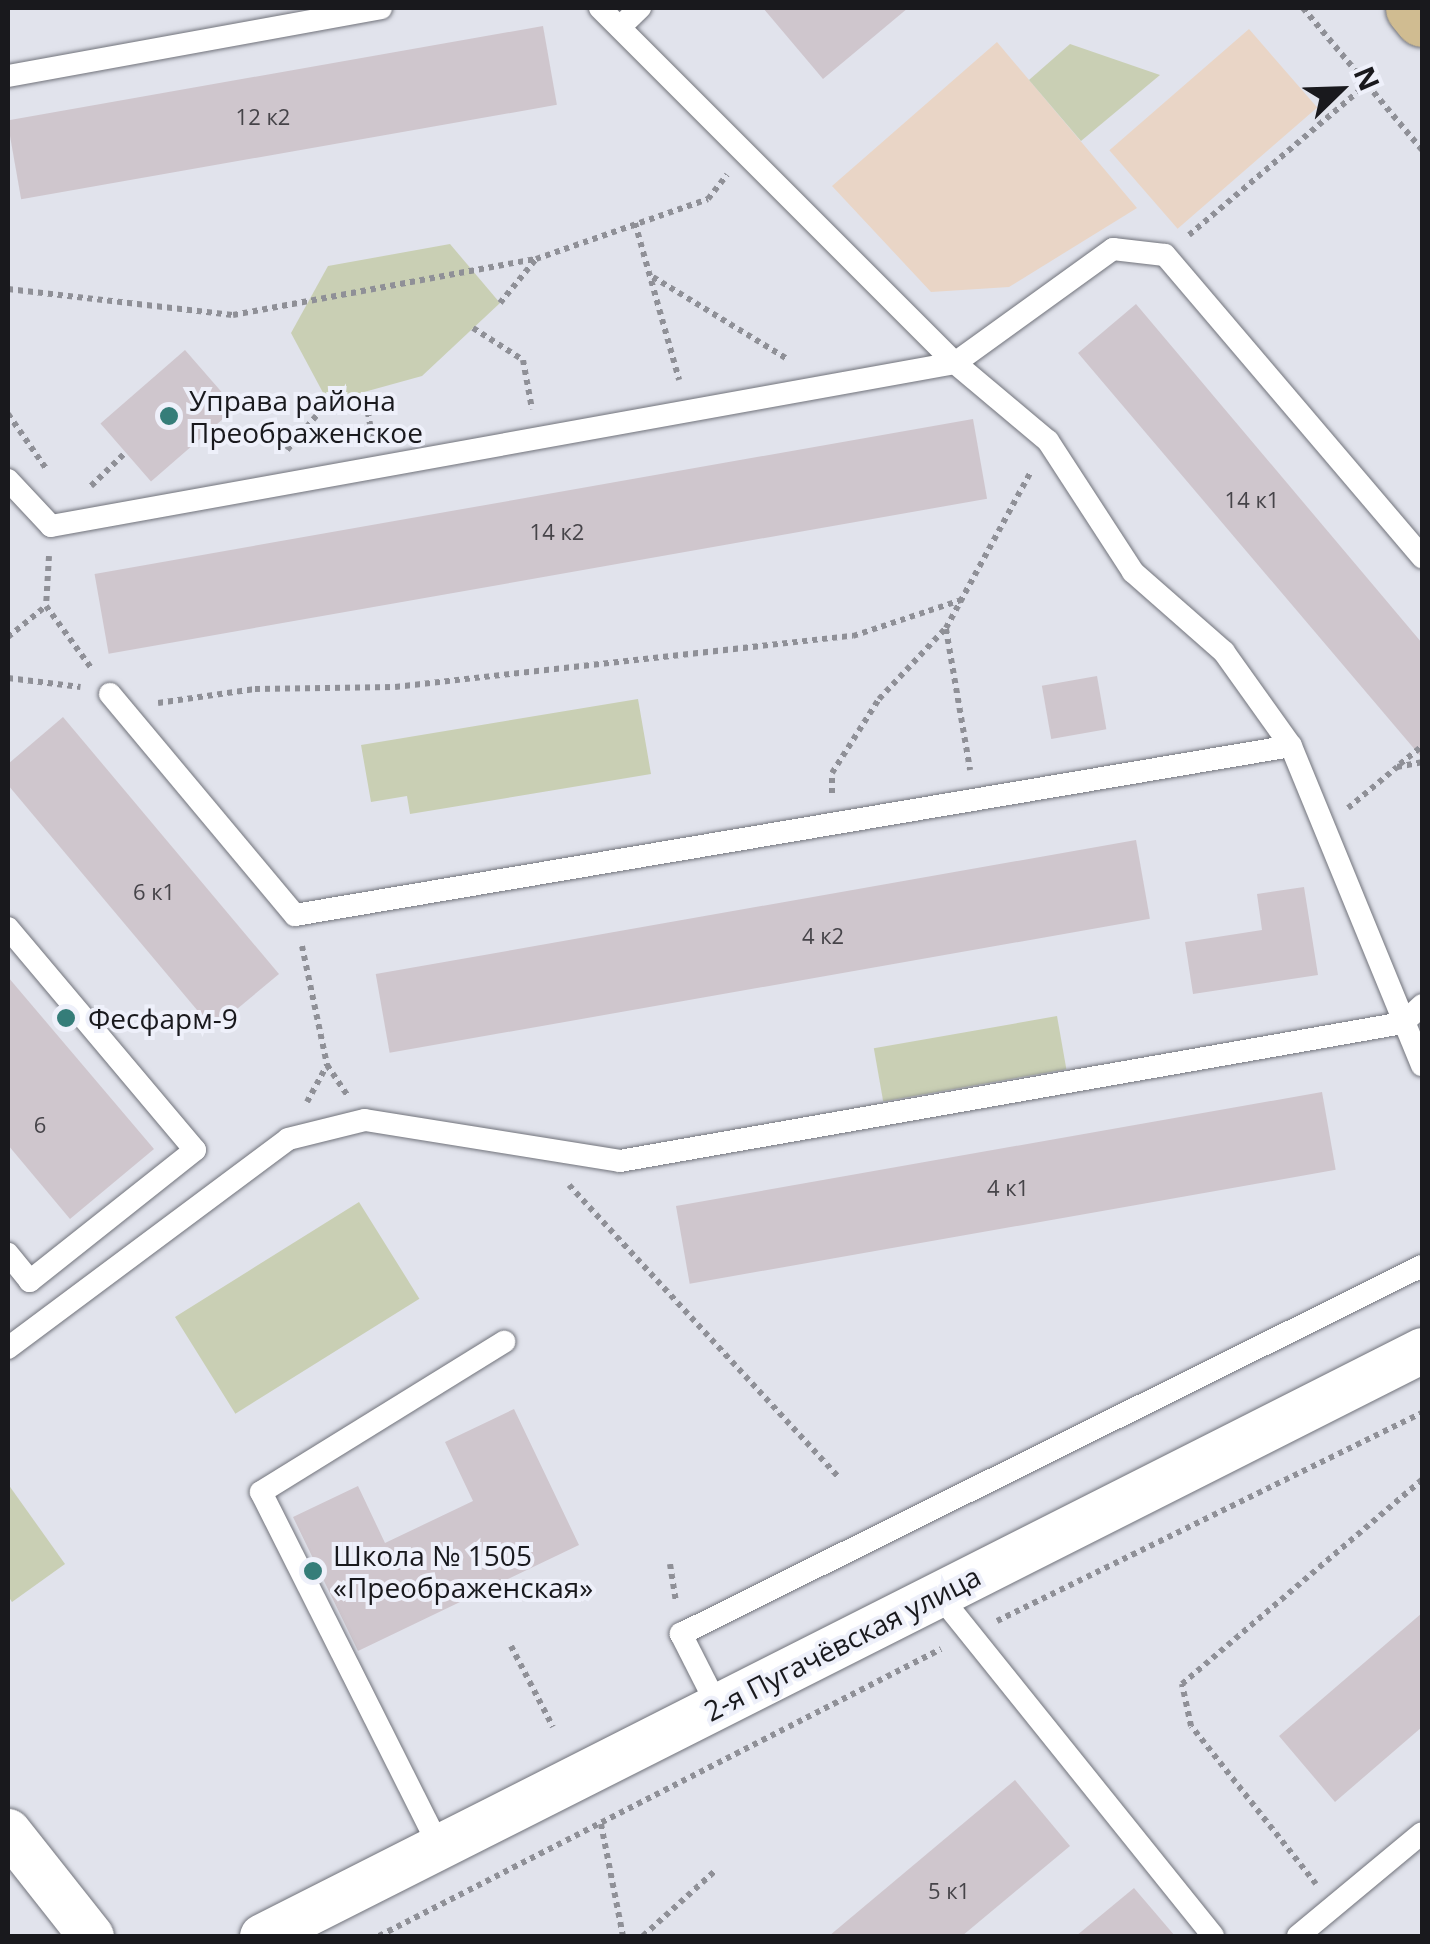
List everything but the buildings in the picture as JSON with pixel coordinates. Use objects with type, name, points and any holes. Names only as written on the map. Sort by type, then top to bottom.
[{"type":"main road","points":[[1412,8],[1422,19]]},
{"type":"street","name":"2-я Пугачёвская улица","points":[[262,1936],[1422,1350]]},
{"type":"street","points":[[8,1831],[91,1936]]},
{"type":"lane","points":[[8,76],[381,8]]},
{"type":"lane","points":[[600,8],[955,363],[1048,441],[1133,572],[1224,652],[1291,746],[1328,824],[1422,1065]]},
{"type":"lane","points":[[620,27],[640,8]]},
{"type":"lane","points":[[8,480],[51,526],[955,363],[1113,249],[1165,256],[1422,557]]},
{"type":"lane","points":[[116,701],[295,915],[1291,746]]},
{"type":"lane","points":[[8,928],[195,1150],[30,1281],[8,1254]]},
{"type":"lane","points":[[8,1348],[288,1139],[365,1120],[540,1153],[620,1161],[1404,1023],[1422,1004]]},
{"type":"lane","points":[[717,1705],[680,1634],[1422,1266]]},
{"type":"lane","points":[[439,1846],[261,1492],[504,1342]]},
{"type":"lane","points":[[939,1595],[1213,1936]]},
{"type":"lane","points":[[1298,1936],[1422,1833]]},
{"type":"path","points":[[1304,8],[1422,150]]},
{"type":"path","points":[[1165,256],[1367,84]]},
{"type":"path","points":[[8,290],[234,315],[536,260],[708,199],[748,152]]},
{"type":"path","points":[[635,223],[654,277],[685,412]]},
{"type":"path","points":[[500,303],[536,260]]},
{"type":"path","points":[[654,277],[832,386]]},
{"type":"path","points":[[473,328],[523,360],[538,439]]},
{"type":"path","points":[[364,392],[378,468]]},
{"type":"path","points":[[252,490],[328,402]]},
{"type":"path","points":[[8,414],[50,474]]},
{"type":"path","points":[[833,824],[832,773],[879,699],[946,628],[1048,441]]},
{"type":"path","points":[[51,526],[46,606],[116,701]]},
{"type":"path","points":[[8,678],[116,701],[255,689],[395,686],[854,636],[961,600]]},
{"type":"path","points":[[8,637],[46,606]]},
{"type":"path","points":[[946,628],[976,800]]},
{"type":"path","points":[[1328,824],[1422,746]]},
{"type":"path","points":[[1397,767],[1422,762]]},
{"type":"path","points":[[295,915],[326,1065],[365,1120]]},
{"type":"path","points":[[540,1153],[840,1478]]},
{"type":"path","points":[[379,1936],[968,1635],[1422,1413]]},
{"type":"path","points":[[1334,1907],[1191,1726],[1182,1684],[1422,1480]]},
{"type":"path","points":[[511,1646],[554,1726]]},
{"type":"path","points":[[602,1824],[623,1936]]},
{"type":"path","points":[[643,1936],[716,1870]]},
{"type":"shaded area","points":[[1249,29],[1317,107],[1178,229],[1109,150]]},
{"type":"shaded area","points":[[997,42],[1137,208],[1009,287],[931,292],[832,186]]},
{"type":"green space","points":[[1070,44],[1160,75],[1081,141],[1029,80]]},
{"type":"green space","points":[[450,244],[500,303],[422,376],[328,402],[291,333],[328,266]]},
{"type":"green space","points":[[638,699],[651,774],[410,814],[407,796],[371,802],[361,745]]},
{"type":"green space","points":[[1057,1016],[1066,1069],[883,1101],[874,1048]]},
{"type":"green space","points":[[359,1202],[419,1299],[235,1414],[175,1317]]},
{"type":"green space","points":[[8,1484],[65,1564],[12,1602],[8,1596]]},
{"type":"place","name":"Управа района Преображенское","points":[[169,416]]},
{"type":"place","name":"Фесфарм-9","points":[[66,1018]]},
{"type":"place","name":"Школа № 1505 «Преображенская»","points":[[313,1571]]}]
